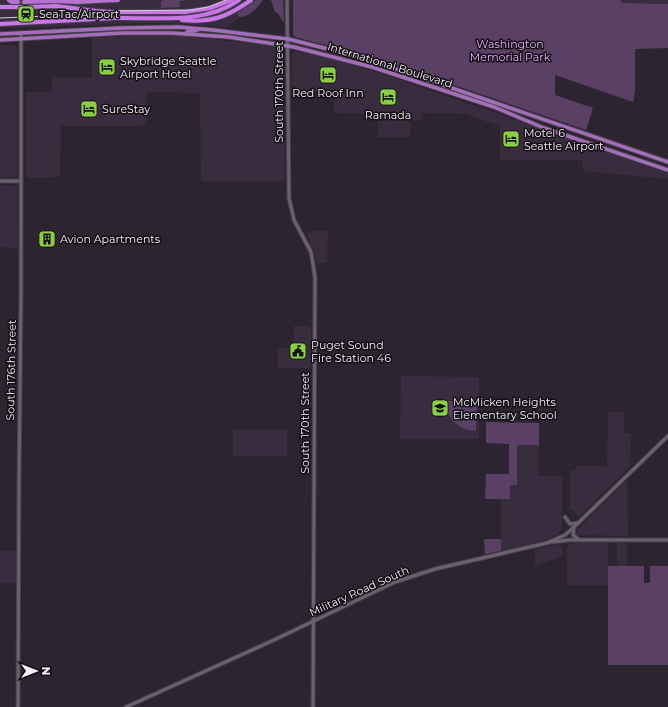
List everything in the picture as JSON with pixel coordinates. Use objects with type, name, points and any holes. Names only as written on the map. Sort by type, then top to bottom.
[{"type":"highway","points":[[9,0],[12,2],[18,2]]},
{"type":"highway","points":[[24,2],[59,0],[78,2],[118,0]]},
{"type":"highway","points":[[29,7],[56,6],[108,12],[185,12],[211,8],[232,0]]},
{"type":"highway","points":[[0,24],[117,18],[192,17],[208,15],[223,10],[239,0]]},
{"type":"highway","points":[[159,18],[196,21],[210,20],[233,13],[251,0]]},
{"type":"highway","points":[[0,7],[22,7]]},
{"type":"main road","name":"International Boulevard","points":[[0,34],[167,27],[199,28],[288,39],[364,58],[668,162]]},
{"type":"main road","points":[[122,28],[122,33]]},
{"type":"main road","points":[[185,34],[188,31],[195,31],[199,28]]},
{"type":"main road","name":"International Boulevard","points":[[0,40],[122,33],[185,34],[230,37],[288,46],[354,61],[494,107],[544,128],[668,170]]},
{"type":"main road","points":[[413,81],[417,79],[427,79]]},
{"type":"street","name":"South 170th Street","points":[[287,0],[289,198],[294,220],[311,252],[315,277],[313,707]]},
{"type":"street","name":"South 176th Street","points":[[18,707],[21,33]]},
{"type":"street","points":[[0,181],[21,181]]},
{"type":"street","name":"Military Road South","points":[[126,707],[274,640],[396,582],[435,569],[549,543],[565,535],[580,522],[668,436]]},
{"type":"street","points":[[565,517],[570,524],[580,522]]},
{"type":"street","points":[[574,527],[573,535],[579,540]]},
{"type":"street","points":[[549,543],[565,540],[668,540]]},
{"type":"shaded area","points":[[0,0],[263,0],[227,27],[149,23],[0,28]]},
{"type":"shaded area","points":[[621,0],[668,0],[668,4],[621,3]]},
{"type":"shaded area","points":[[127,36],[180,36],[215,39],[227,42],[231,41],[266,45],[284,50],[285,181],[201,181],[200,93],[147,92],[146,121],[142,126],[61,126],[60,175],[52,178],[29,178],[26,176],[26,92],[52,92],[52,77],[92,78],[92,38]]},
{"type":"shaded area","points":[[0,45],[13,45],[17,48],[17,175],[12,177],[0,177]]},
{"type":"shaded area","points":[[294,52],[325,57],[386,75],[668,173],[668,179],[583,171],[582,160],[500,160],[500,126],[465,114],[422,113],[422,120],[410,120],[410,137],[378,137],[378,114],[334,113],[334,92],[292,91],[292,55]]},
{"type":"shaded area","points":[[0,185],[17,186],[17,248],[0,247]]},
{"type":"shaded area","points":[[311,231],[328,231],[327,262],[317,263],[314,250],[307,235],[307,233]]},
{"type":"shaded area","points":[[294,326],[309,326],[311,328],[311,366],[309,368],[278,368],[278,348],[294,348]]},
{"type":"shaded area","name":"McMicken Heights Elementary School","points":[[401,376],[479,377],[479,439],[400,439]]},
{"type":"shaded area","points":[[608,412],[624,412],[624,433],[631,434],[630,467],[579,516],[573,510],[570,510],[570,470],[576,470],[576,466],[607,466]]},
{"type":"shaded area","points":[[233,429],[287,430],[287,456],[233,456]]},
{"type":"shaded area","points":[[517,445],[539,445],[538,476],[562,476],[562,529],[558,534],[546,540],[501,551],[501,499],[510,499],[510,485],[517,485]]},
{"type":"shaded area","points":[[627,481],[628,536],[577,535],[577,530]]},
{"type":"shaded area","points":[[572,543],[608,543],[608,585],[567,585],[567,546]]},
{"type":"shaded area","points":[[617,543],[627,543],[627,566],[617,566]]},
{"type":"shaded area","points":[[557,544],[562,546],[562,557],[535,565],[535,550]]},
{"type":"shaded area","points":[[0,551],[16,551],[16,583],[0,583]]},
{"type":"green space","points":[[164,0],[190,0],[179,1],[180,7],[161,8],[161,2]]},
{"type":"green space","points":[[256,0],[263,0],[249,14],[238,17],[238,12]]},
{"type":"green space","points":[[271,0],[283,0],[283,22],[278,13],[275,12]]},
{"type":"green space","name":"Washington Memorial Park","points":[[293,0],[621,0],[621,3],[668,4],[668,48],[635,49],[635,92],[633,102],[555,75],[555,95],[593,108],[586,130],[401,67],[295,37],[293,35]]},
{"type":"green space","points":[[445,401],[475,401],[477,403],[476,431],[459,426],[454,422],[448,413]]},
{"type":"green space","points":[[486,422],[539,423],[539,445],[517,445],[517,485],[510,485],[510,499],[485,499],[486,474],[509,474],[509,444],[486,443]]},
{"type":"green space","points":[[484,539],[501,539],[501,551],[485,554]]},
{"type":"green space","points":[[608,566],[644,566],[644,583],[650,583],[650,566],[668,566],[668,665],[608,665]]},
{"type":"tram line","points":[[0,18],[72,15],[112,11],[193,10],[208,7],[226,0]]},
{"type":"place","name":"SeaTac/Airport","points":[[26,14]]},
{"type":"place","name":"Skybridge Seattle Airport Hotel","points":[[107,67]]},
{"type":"place","name":"Red Roof Inn","points":[[328,75]]},
{"type":"place","name":"Ramada","points":[[388,97]]},
{"type":"place","name":"SureStay","points":[[89,109]]},
{"type":"place","name":"Motel 6 Seattle Airport","points":[[511,139]]},
{"type":"place","name":"Avion Apartments","points":[[47,239]]},
{"type":"place","name":"Puget Sound Fire Station 46","points":[[298,351]]},
{"type":"place","name":"McMicken Heights Elementary School","points":[[440,408]]}]
